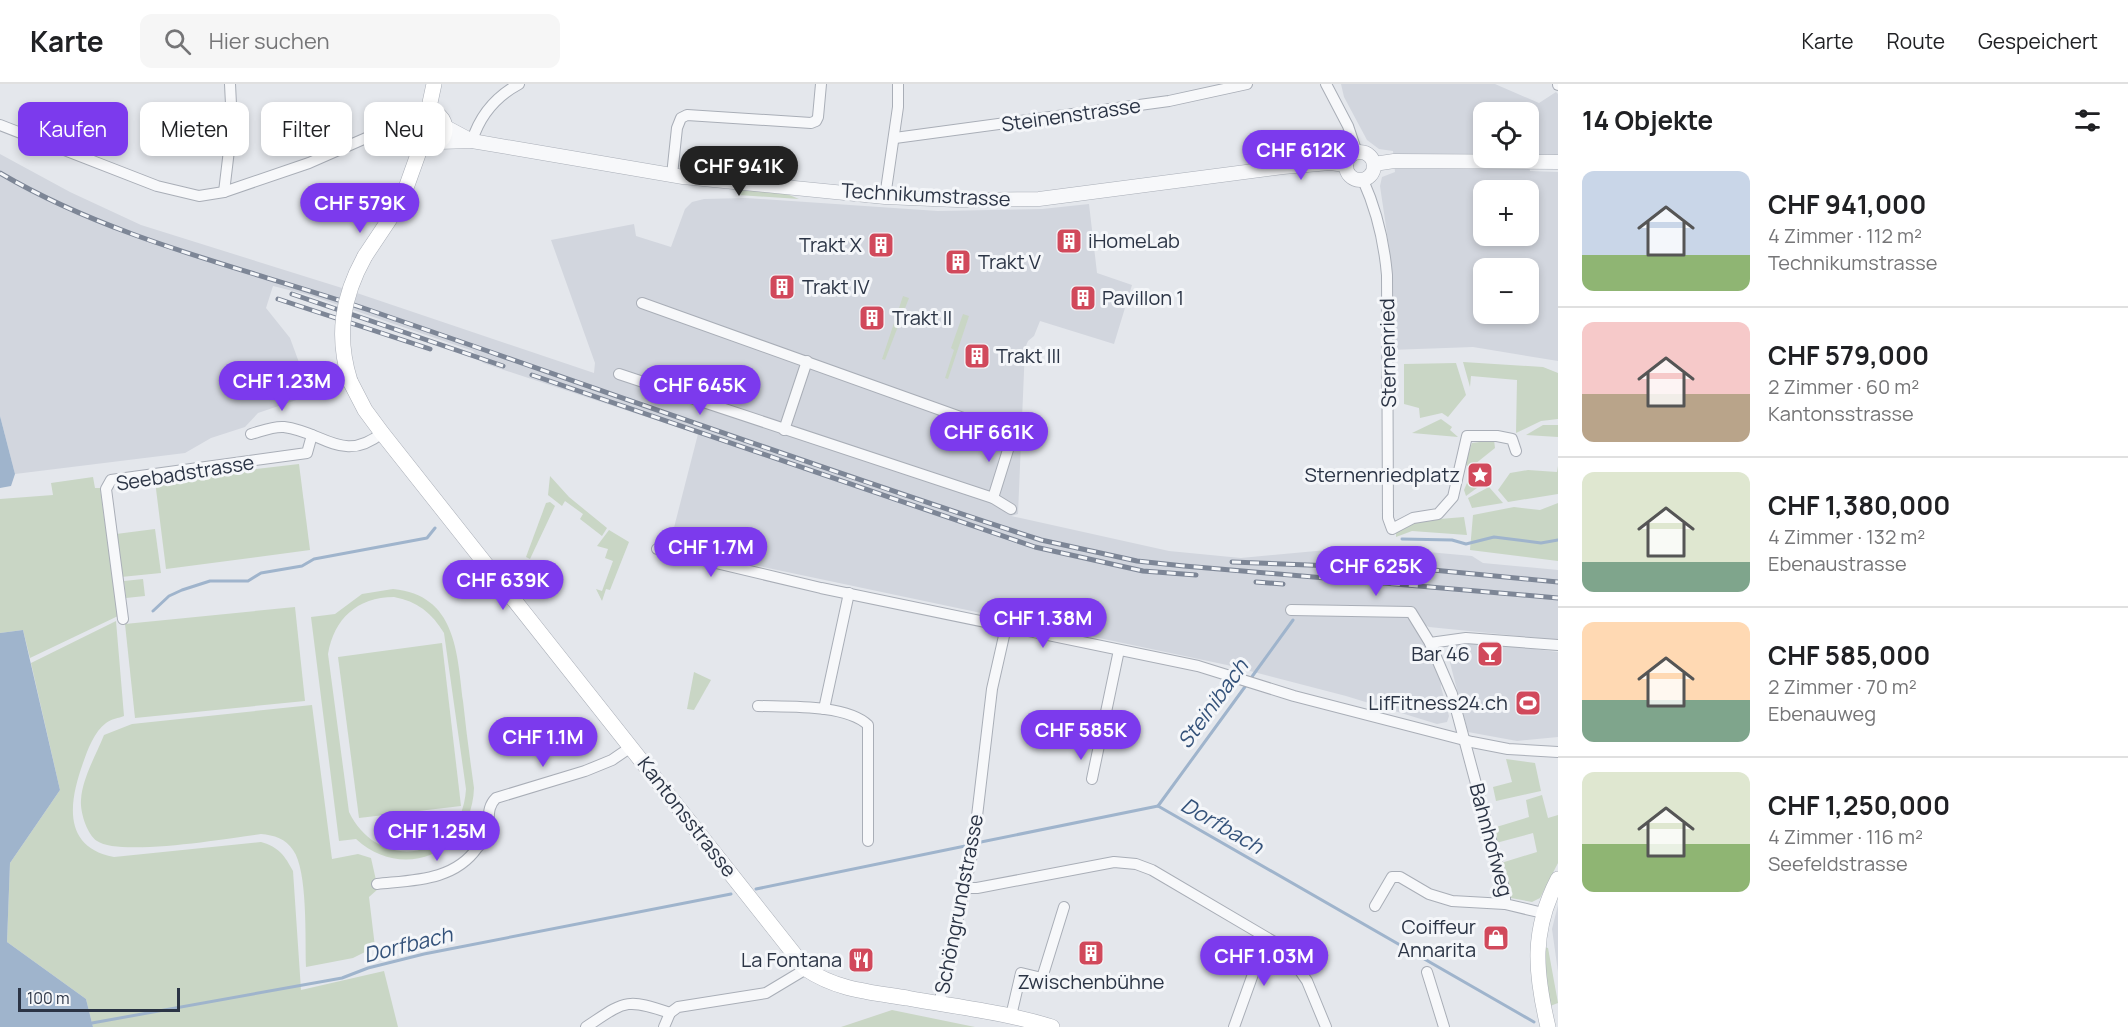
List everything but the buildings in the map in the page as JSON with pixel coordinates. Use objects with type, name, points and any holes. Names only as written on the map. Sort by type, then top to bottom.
[{"type":"main road","points":[[426,102],[434,84]]},
{"type":"main road","name":"Kantonsstrasse","points":[[417,156],[401,202],[365,256],[349,287],[342,318],[342,356],[350,381],[365,410],[806,969],[840,987],[1011,1016],[1052,1027]]},
{"type":"main road","points":[[1548,1027],[1539,984],[1537,957],[1543,913],[1558,879]]},
{"type":"street","points":[[224,192],[232,125],[230,84]]},
{"type":"street","points":[[472,141],[476,129],[495,98],[519,84]]},
{"type":"street","points":[[672,176],[677,128],[681,117],[816,122],[821,84]]},
{"type":"street","points":[[885,197],[895,138],[898,84]]},
{"type":"street","name":"Steinenstrasse","points":[[895,138],[1169,101],[1247,84]]},
{"type":"street","points":[[1326,84],[1351,134],[1357,153]]},
{"type":"street","points":[[0,125],[181,194],[199,196],[224,192],[309,163],[364,138]]},
{"type":"street","name":"Technikumstrasse","points":[[445,127],[472,141]]},
{"type":"street","name":"Technikumstrasse","points":[[445,142],[472,141],[672,176],[885,197],[1039,199],[1282,167],[1330,163],[1346,165]]},
{"type":"street","points":[[1357,153],[1369,156],[1374,164],[1371,176],[1364,180],[1351,177],[1346,165],[1349,157],[1357,153]]},
{"type":"street","points":[[1374,164],[1394,161],[1558,162]]},
{"type":"street","name":"Sternenried","points":[[1364,180],[1378,217],[1384,245],[1388,359],[1388,517],[1392,529],[1413,518],[1438,514],[1453,497],[1467,436],[1497,436],[1512,439],[1516,451]]},
{"type":"street","points":[[642,303],[1012,437],[993,498]]},
{"type":"street","points":[[783,430],[807,361]]},
{"type":"street","points":[[619,374],[993,498],[1011,509]]},
{"type":"street","name":"Seebadstrasse","points":[[251,434],[280,427],[355,447],[368,443],[382,433]]},
{"type":"street","name":"Seebadstrasse","points":[[123,619],[106,489],[111,480],[307,453],[312,435]]},
{"type":"street","points":[[657,549],[1245,679],[1294,696],[1464,740],[1517,749],[1558,752]]},
{"type":"street","points":[[824,710],[849,593]]},
{"type":"street","name":"Bahnhofweg","points":[[1291,610],[1411,612],[1444,671],[1505,892],[1505,904],[1543,913]]},
{"type":"street","name":"Schöngrundstrasse","points":[[939,1004],[973,850],[992,688],[1006,627]]},
{"type":"street","points":[[1430,643],[1466,638],[1558,645]]},
{"type":"street","points":[[1092,779],[1119,650]]},
{"type":"street","points":[[758,706],[824,710],[862,719],[868,725],[868,841]]},
{"type":"street","points":[[377,884],[438,877],[454,870],[473,855],[487,834],[489,809],[496,798],[585,771],[612,760],[632,747]]},
{"type":"street","points":[[965,888],[977,888],[1093,864],[1124,861],[1152,870],[1276,944],[1295,963],[1307,981],[1326,1027]]},
{"type":"street","points":[[1375,906],[1392,877],[1400,877],[1429,894],[1452,901],[1505,904]]},
{"type":"street","points":[[1011,1016],[1021,973],[1042,978],[1064,907]]},
{"type":"street","points":[[1234,1027],[1266,938]]},
{"type":"street","points":[[664,1027],[670,1013],[686,1005],[766,993],[806,969]]},
{"type":"street","points":[[1427,972],[1444,1027]]},
{"type":"street","points":[[586,1027],[627,1003],[643,1003],[670,1013]]},
{"type":"shaded area","points":[[1341,84],[1495,84],[1537,102],[1473,102],[1473,168],[1530,168],[1530,171],[1558,172],[1558,361],[1473,347],[1390,350],[1389,247],[1380,186],[1382,177],[1395,172],[1393,151],[1379,149],[1367,140],[1344,97]]},
{"type":"shaded area","points":[[1556,92],[1558,94],[1558,155],[1539,155],[1539,103]]},
{"type":"shaded area","points":[[0,154],[70,192],[141,225],[342,288],[594,373],[595,363],[551,240],[634,224],[636,236],[671,247],[685,209],[692,202],[704,199],[746,198],[938,211],[1042,209],[1089,204],[1097,273],[1132,285],[1114,344],[1040,321],[1034,336],[1028,341],[1025,348],[1018,514],[1011,516],[1169,551],[1241,558],[1338,549],[1383,554],[1384,561],[1417,551],[1472,556],[1483,563],[1558,570],[1558,640],[1429,627],[1413,619],[1440,668],[1441,687],[1449,716],[1447,722],[1437,724],[1346,696],[1227,665],[669,547],[698,434],[483,363],[473,351],[309,295],[273,286],[266,308],[290,338],[311,395],[258,413],[245,427],[211,438],[185,453],[15,474],[0,416]]},
{"type":"shaded area","points":[[1486,643],[1558,652],[1558,737],[1517,741],[1468,732],[1448,655],[1454,646],[1459,644]]},
{"type":"shaded area","points":[[1558,905],[1558,972],[1552,929]]},
{"type":"green space","points":[[743,188],[782,192],[799,199],[738,195]]},
{"type":"green space","points":[[903,296],[909,298],[885,360],[882,359]]},
{"type":"green space","points":[[963,314],[969,316],[948,379],[945,378],[954,350],[951,348]]},
{"type":"green space","points":[[1463,362],[1543,367],[1558,373],[1558,419],[1541,421],[1516,433],[1517,380],[1471,376],[1470,387]]},
{"type":"green space","points":[[1456,363],[1466,395],[1448,417],[1442,413],[1420,418],[1419,408],[1404,404],[1404,364]]},
{"type":"green space","points":[[1441,419],[1452,427],[1450,430],[1458,437],[1412,433]]},
{"type":"green space","points":[[1543,425],[1558,425],[1558,437],[1526,435]]},
{"type":"green space","points":[[1494,440],[1495,448],[1470,468],[1465,464],[1472,443]]},
{"type":"green space","points":[[299,464],[310,550],[166,569],[155,481]]},
{"type":"green space","points":[[1558,466],[1558,494],[1508,502],[1498,490],[1510,473],[1528,470],[1557,472]]},
{"type":"green space","points":[[1480,468],[1481,485],[1466,496],[1464,490],[1472,471]]},
{"type":"green space","points":[[550,476],[569,497],[607,528],[602,536],[580,519],[583,514],[565,501],[562,506],[548,495]]},
{"type":"green space","points":[[93,477],[95,488],[100,488],[118,616],[30,658],[23,630],[0,633],[0,499],[53,495],[51,483]]},
{"type":"green space","points":[[1489,487],[1503,503],[1472,508],[1468,498]]},
{"type":"green space","points":[[550,502],[555,506],[530,559],[526,557],[546,503]]},
{"type":"green space","points":[[1558,503],[1558,561],[1470,550],[1473,515],[1514,507],[1540,510]]},
{"type":"green space","points":[[1464,517],[1467,535],[1412,531],[1396,537],[1396,532],[1415,521]]},
{"type":"green space","points":[[155,529],[161,573],[121,577],[116,534]]},
{"type":"green space","points":[[609,530],[629,542],[610,590],[606,589],[602,601],[596,589],[602,591],[613,561],[605,558],[608,549],[597,546]]},
{"type":"green space","points":[[143,579],[145,596],[126,598],[124,581]]},
{"type":"green space","points":[[393,589],[414,594],[430,602],[441,614],[455,646],[474,788],[470,810],[461,829],[448,844],[432,854],[414,859],[394,859],[375,852],[356,839],[339,841],[311,617],[335,614],[362,594]],"holes":[[[381,598],[402,599],[423,609],[444,633],[466,789],[461,813],[450,831],[435,844],[418,850],[399,851],[380,845],[363,832],[349,812],[328,654],[336,630],[349,612],[369,601]]]},
{"type":"green space","points":[[295,607],[305,701],[135,718],[125,624]]},
{"type":"green space","points":[[116,621],[124,716],[110,720],[95,736],[78,778],[73,807],[74,821],[85,844],[97,852],[114,857],[261,842],[277,849],[293,871],[301,990],[384,971],[398,1027],[93,1027],[86,999],[7,942],[10,863],[60,790],[31,663]]},
{"type":"green space","points":[[442,643],[461,806],[359,818],[338,657]]},
{"type":"green space","points":[[694,672],[711,680],[694,710],[687,709]]},
{"type":"green space","points":[[312,705],[332,859],[358,854],[371,858],[378,889],[369,897],[375,947],[353,958],[306,967],[305,906],[301,873],[293,850],[283,840],[261,834],[151,847],[109,845],[93,838],[83,816],[81,800],[87,775],[104,735],[132,724]]},
{"type":"green space","points":[[1506,759],[1535,763],[1541,791],[1496,801],[1493,787],[1512,782]]},
{"type":"green space","points":[[1542,795],[1548,818],[1558,815],[1558,863],[1540,898],[1532,902],[1511,898],[1501,863],[1537,852],[1533,833],[1496,843],[1493,828],[1529,817],[1526,800]]},
{"type":"green space","points":[[1544,947],[1548,948],[1558,1003],[1550,1006],[1544,981]]},
{"type":"green space","points":[[892,1010],[975,1027],[841,1027]]},
{"type":"water","points":[[0,416],[15,474],[11,486],[0,488]]},
{"type":"water","points":[[23,630],[60,790],[10,863],[7,942],[86,999],[93,1027],[0,1027],[0,633]]},
{"type":"waterway","points":[[153,611],[169,596],[210,581],[248,581],[261,573],[302,566],[314,559],[427,538],[435,528]]},
{"type":"waterway","name":"Steinibach","points":[[1402,539],[1452,540],[1466,544],[1494,537],[1541,543],[1558,540]]},
{"type":"waterway","name":"Steinibach","points":[[1251,678],[1293,620]]},
{"type":"waterway","name":"Steinibach","points":[[1158,806],[1247,684]]},
{"type":"waterway","name":"Dorfbach","points":[[976,843],[1158,806],[1534,1022]]},
{"type":"waterway","name":"Dorfbach","points":[[756,889],[970,845]]},
{"type":"waterway","name":"Dorfbach","points":[[92,1023],[342,978],[368,968],[424,954],[731,894]]},
{"type":"railway","points":[[0,173],[88,217],[134,235],[369,310],[1041,540],[1137,561],[1558,598]]},
{"type":"railway","points":[[292,294],[503,366]]},
{"type":"railway","points":[[278,299],[430,349]]},
{"type":"railway","points":[[532,375],[1035,547],[1143,571],[1196,575]]},
{"type":"railway","points":[[1232,562],[1433,570],[1558,582]]},
{"type":"railway","points":[[1256,582],[1283,584]]},
{"type":"place","name":"iHomeLab","points":[[1069,241]]},
{"type":"place","name":"Trakt X","points":[[881,245]]},
{"type":"place","name":"Trakt V","points":[[958,262]]},
{"type":"place","name":"Trakt IV","points":[[782,287]]},
{"type":"place","name":"Pavillon 1","points":[[1083,298]]},
{"type":"place","name":"Trakt II","points":[[872,318]]},
{"type":"place","name":"Trakt III","points":[[977,356]]},
{"type":"place","name":"Sternenriedplatz","points":[[1480,475]]},
{"type":"place","name":"Bar 46","points":[[1490,654]]},
{"type":"place","name":"LifFitness24.ch","points":[[1528,703]]},
{"type":"place","name":"Coiffeur Annarita","points":[[1496,938]]},
{"type":"place","name":"Zwischenbühne","points":[[1091,953]]},
{"type":"place","name":"La Fontana","points":[[861,960]]}]
